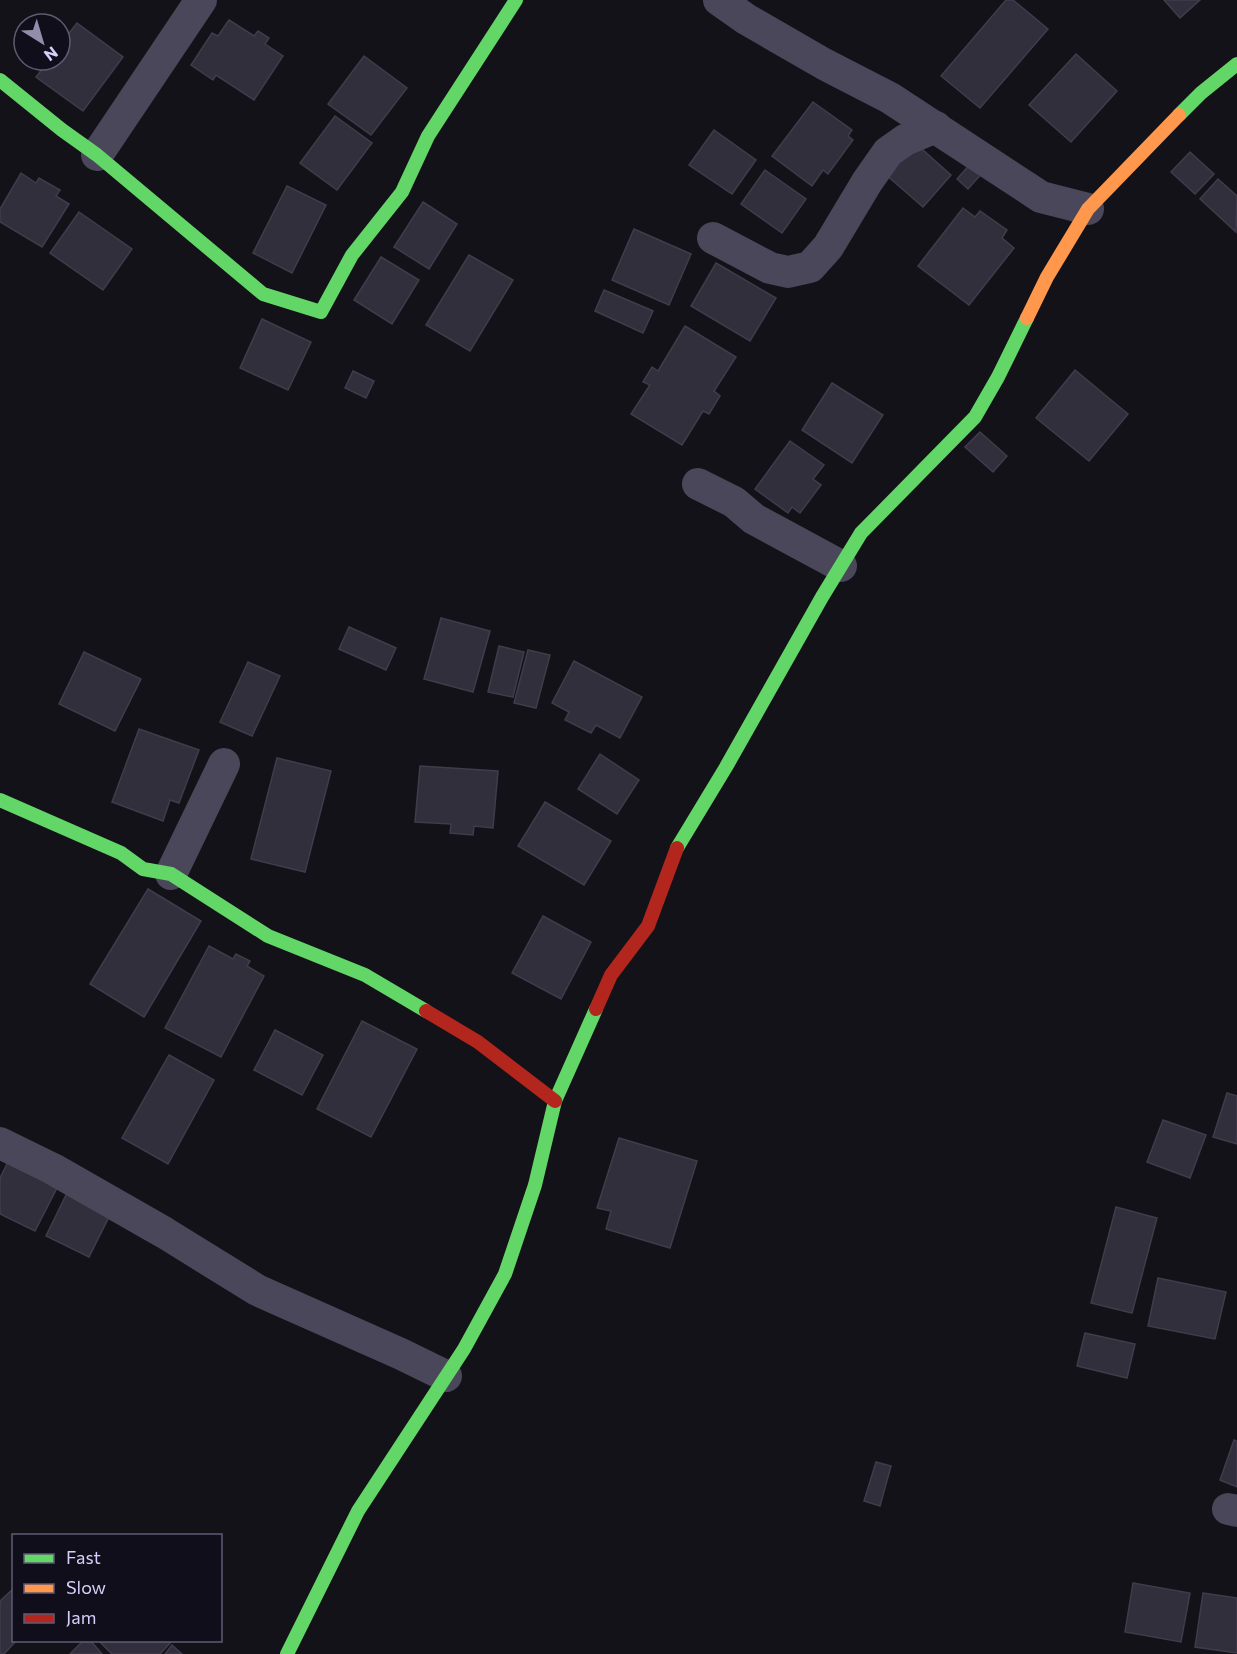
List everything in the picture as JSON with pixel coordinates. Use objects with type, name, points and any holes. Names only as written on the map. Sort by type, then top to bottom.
[{"type":"street","points":[[97,155],[201,0]]},
{"type":"street","points":[[0,80],[97,155],[263,294],[321,312],[352,255],[402,192],[428,136],[516,0]]},
{"type":"street","points":[[719,0],[746,20],[890,98],[1041,197],[1088,209]]},
{"type":"street","points":[[287,1654],[358,1511],[464,1349],[505,1274],[535,1185],[555,1101],[612,975],[648,926],[679,843],[726,767],[841,566],[861,533],[975,417],[998,377],[1047,278],[1088,209],[1201,93],[1237,64]]},
{"type":"street","points":[[713,238],[770,268],[788,272],[810,267],[828,247],[888,152],[905,140],[936,128]]},
{"type":"street","points":[[698,484],[734,502],[754,519],[841,566]]},
{"type":"street","points":[[171,873],[224,764]]},
{"type":"street","points":[[0,800],[120,853],[143,869],[171,873],[268,936],[364,975],[478,1042],[555,1101]]},
{"type":"street","points":[[0,1143],[53,1170],[257,1290],[446,1376]]},
{"type":"building","points":[[1006,0],[1013,0],[1048,29],[980,108],[941,76]]},
{"type":"building","points":[[1164,0],[1200,0],[1180,18]]},
{"type":"building","points":[[229,20],[254,36],[258,31],[269,38],[265,44],[283,56],[254,100],[216,75],[213,80],[191,65],[212,33],[218,36]]},
{"type":"building","points":[[77,23],[123,57],[83,111],[36,77],[40,72],[72,72],[72,29]]},
{"type":"building","points":[[1076,54],[1117,91],[1071,142],[1029,105]]},
{"type":"building","points":[[364,56],[407,88],[371,135],[328,104]]},
{"type":"building","points":[[813,102],[852,130],[848,136],[853,140],[828,174],[823,170],[812,186],[772,156]]},
{"type":"building","points":[[335,116],[372,143],[337,190],[300,163]]},
{"type":"building","points":[[714,130],[756,160],[732,194],[689,165]]},
{"type":"building","points":[[914,142],[951,175],[923,207],[885,174]]},
{"type":"building","points":[[1190,152],[1214,174],[1195,194],[1171,172]]},
{"type":"building","points":[[972,162],[983,172],[968,189],[957,179]]},
{"type":"building","points":[[765,170],[806,199],[782,233],[741,204]]},
{"type":"building","points":[[21,173],[36,183],[39,178],[60,190],[56,196],[69,204],[42,247],[0,222],[0,209]]},
{"type":"building","points":[[1218,179],[1237,196],[1236,232],[1200,199]]},
{"type":"building","points":[[287,186],[326,205],[292,273],[253,253]]},
{"type":"building","points":[[423,202],[457,224],[429,269],[394,247]]},
{"type":"building","points":[[963,208],[975,217],[980,211],[1007,230],[1002,238],[1014,248],[969,305],[918,266]]},
{"type":"building","points":[[79,212],[132,249],[103,290],[50,253]]},
{"type":"building","points":[[634,229],[691,254],[669,305],[612,280]]},
{"type":"building","points":[[469,255],[513,280],[470,351],[426,325]]},
{"type":"building","points":[[381,257],[419,280],[392,324],[354,300]]},
{"type":"building","points":[[716,263],[776,298],[750,341],[691,306]]},
{"type":"building","points":[[604,290],[653,311],[643,333],[595,311]]},
{"type":"building","points":[[262,319],[311,342],[288,390],[240,368]]},
{"type":"building","points":[[685,326],[736,357],[714,391],[720,396],[709,414],[703,411],[682,445],[631,414],[650,385],[643,382],[652,367],[658,371]]},
{"type":"building","points":[[1075,370],[1128,414],[1089,461],[1036,418]]},
{"type":"building","points":[[353,371],[374,381],[366,398],[345,388]]},
{"type":"building","points":[[832,383],[883,415],[852,463],[802,430]]},
{"type":"building","points":[[980,432],[1007,456],[993,472],[965,447]]},
{"type":"building","points":[[790,441],[824,465],[813,479],[821,485],[800,513],[792,507],[788,513],[755,489]]},
{"type":"building","points":[[441,618],[490,631],[473,692],[424,679]]},
{"type":"building","points":[[349,627],[396,648],[386,670],[339,649]]},
{"type":"building","points":[[499,646],[524,652],[513,697],[488,692]]},
{"type":"building","points":[[528,650],[550,655],[536,708],[514,703]]},
{"type":"building","points":[[84,652],[141,679],[115,731],[59,704]]},
{"type":"building","points":[[574,661],[642,697],[620,738],[596,725],[591,733],[565,720],[569,712],[552,703]]},
{"type":"building","points":[[248,662],[280,676],[252,736],[220,722]]},
{"type":"building","points":[[139,729],[199,750],[179,803],[170,800],[163,821],[112,802]]},
{"type":"building","points":[[600,754],[639,780],[617,814],[578,789]]},
{"type":"building","points":[[277,758],[331,771],[305,872],[251,859]]},
{"type":"building","points":[[420,766],[498,771],[493,828],[474,826],[473,835],[450,833],[451,824],[415,822]]},
{"type":"building","points":[[545,802],[611,841],[584,885],[518,846]]},
{"type":"building","points":[[148,889],[201,921],[144,1017],[90,984]]},
{"type":"building","points":[[543,916],[591,942],[561,999],[512,973]]},
{"type":"building","points":[[209,946],[233,959],[236,954],[250,961],[247,966],[264,976],[221,1057],[165,1028]]},
{"type":"building","points":[[362,1021],[417,1049],[371,1137],[317,1109]]},
{"type":"building","points":[[275,1030],[323,1055],[302,1095],[254,1070]]},
{"type":"building","points":[[169,1055],[214,1080],[168,1164],[122,1138]]},
{"type":"building","points":[[1227,1093],[1237,1096],[1237,1144],[1213,1137]]},
{"type":"building","points":[[1163,1120],[1206,1135],[1190,1178],[1147,1162]]},
{"type":"building","points":[[619,1138],[697,1161],[670,1248],[606,1229],[611,1211],[597,1208]]},
{"type":"building","points":[[9,1160],[59,1184],[35,1231],[0,1214],[0,1178]]},
{"type":"building","points":[[67,1193],[110,1215],[89,1257],[46,1236]]},
{"type":"building","points":[[1116,1207],[1157,1218],[1132,1313],[1091,1303]]},
{"type":"building","points":[[1158,1278],[1226,1292],[1215,1339],[1148,1326]]},
{"type":"building","points":[[1085,1333],[1135,1344],[1127,1378],[1077,1366]]},
{"type":"building","points":[[1234,1440],[1237,1441],[1237,1487],[1220,1480]]},
{"type":"building","points":[[876,1462],[891,1466],[880,1506],[864,1501]]},
{"type":"building","points":[[1133,1583],[1190,1593],[1181,1642],[1125,1632]]},
{"type":"building","points":[[12,1590],[12,1642],[15,1642],[4,1654],[0,1654],[0,1601]]},
{"type":"building","points":[[1203,1593],[1237,1598],[1237,1653],[1195,1647]]},
{"type":"building","points":[[82,1642],[92,1642],[102,1654],[70,1654]]},
{"type":"building","points":[[100,1642],[171,1642],[160,1654],[112,1654]]},
{"type":"building","points":[[172,1645],[182,1654],[165,1654]]},
{"type":"traffic: fast","points":[[0,80],[97,155],[263,294],[321,312],[352,255],[402,192],[428,136],[516,0]]},
{"type":"traffic: fast","points":[[1179,115],[1201,93],[1237,64]]},
{"type":"traffic: fast","points":[[677,848],[861,533],[975,417],[1027,318]]},
{"type":"traffic: fast","points":[[0,800],[121,853],[143,869],[171,874],[268,936],[365,975],[426,1011]]},
{"type":"traffic: fast","points":[[287,1654],[358,1511],[464,1349],[505,1274],[535,1185],[555,1101],[596,1009]]},
{"type":"traffic: slow","points":[[1027,318],[1047,277],[1088,209],[1179,115]]},
{"type":"traffic: jam","points":[[596,1009],[611,975],[648,926],[677,848]]},
{"type":"traffic: jam","points":[[426,1011],[478,1042],[555,1101]]}]
